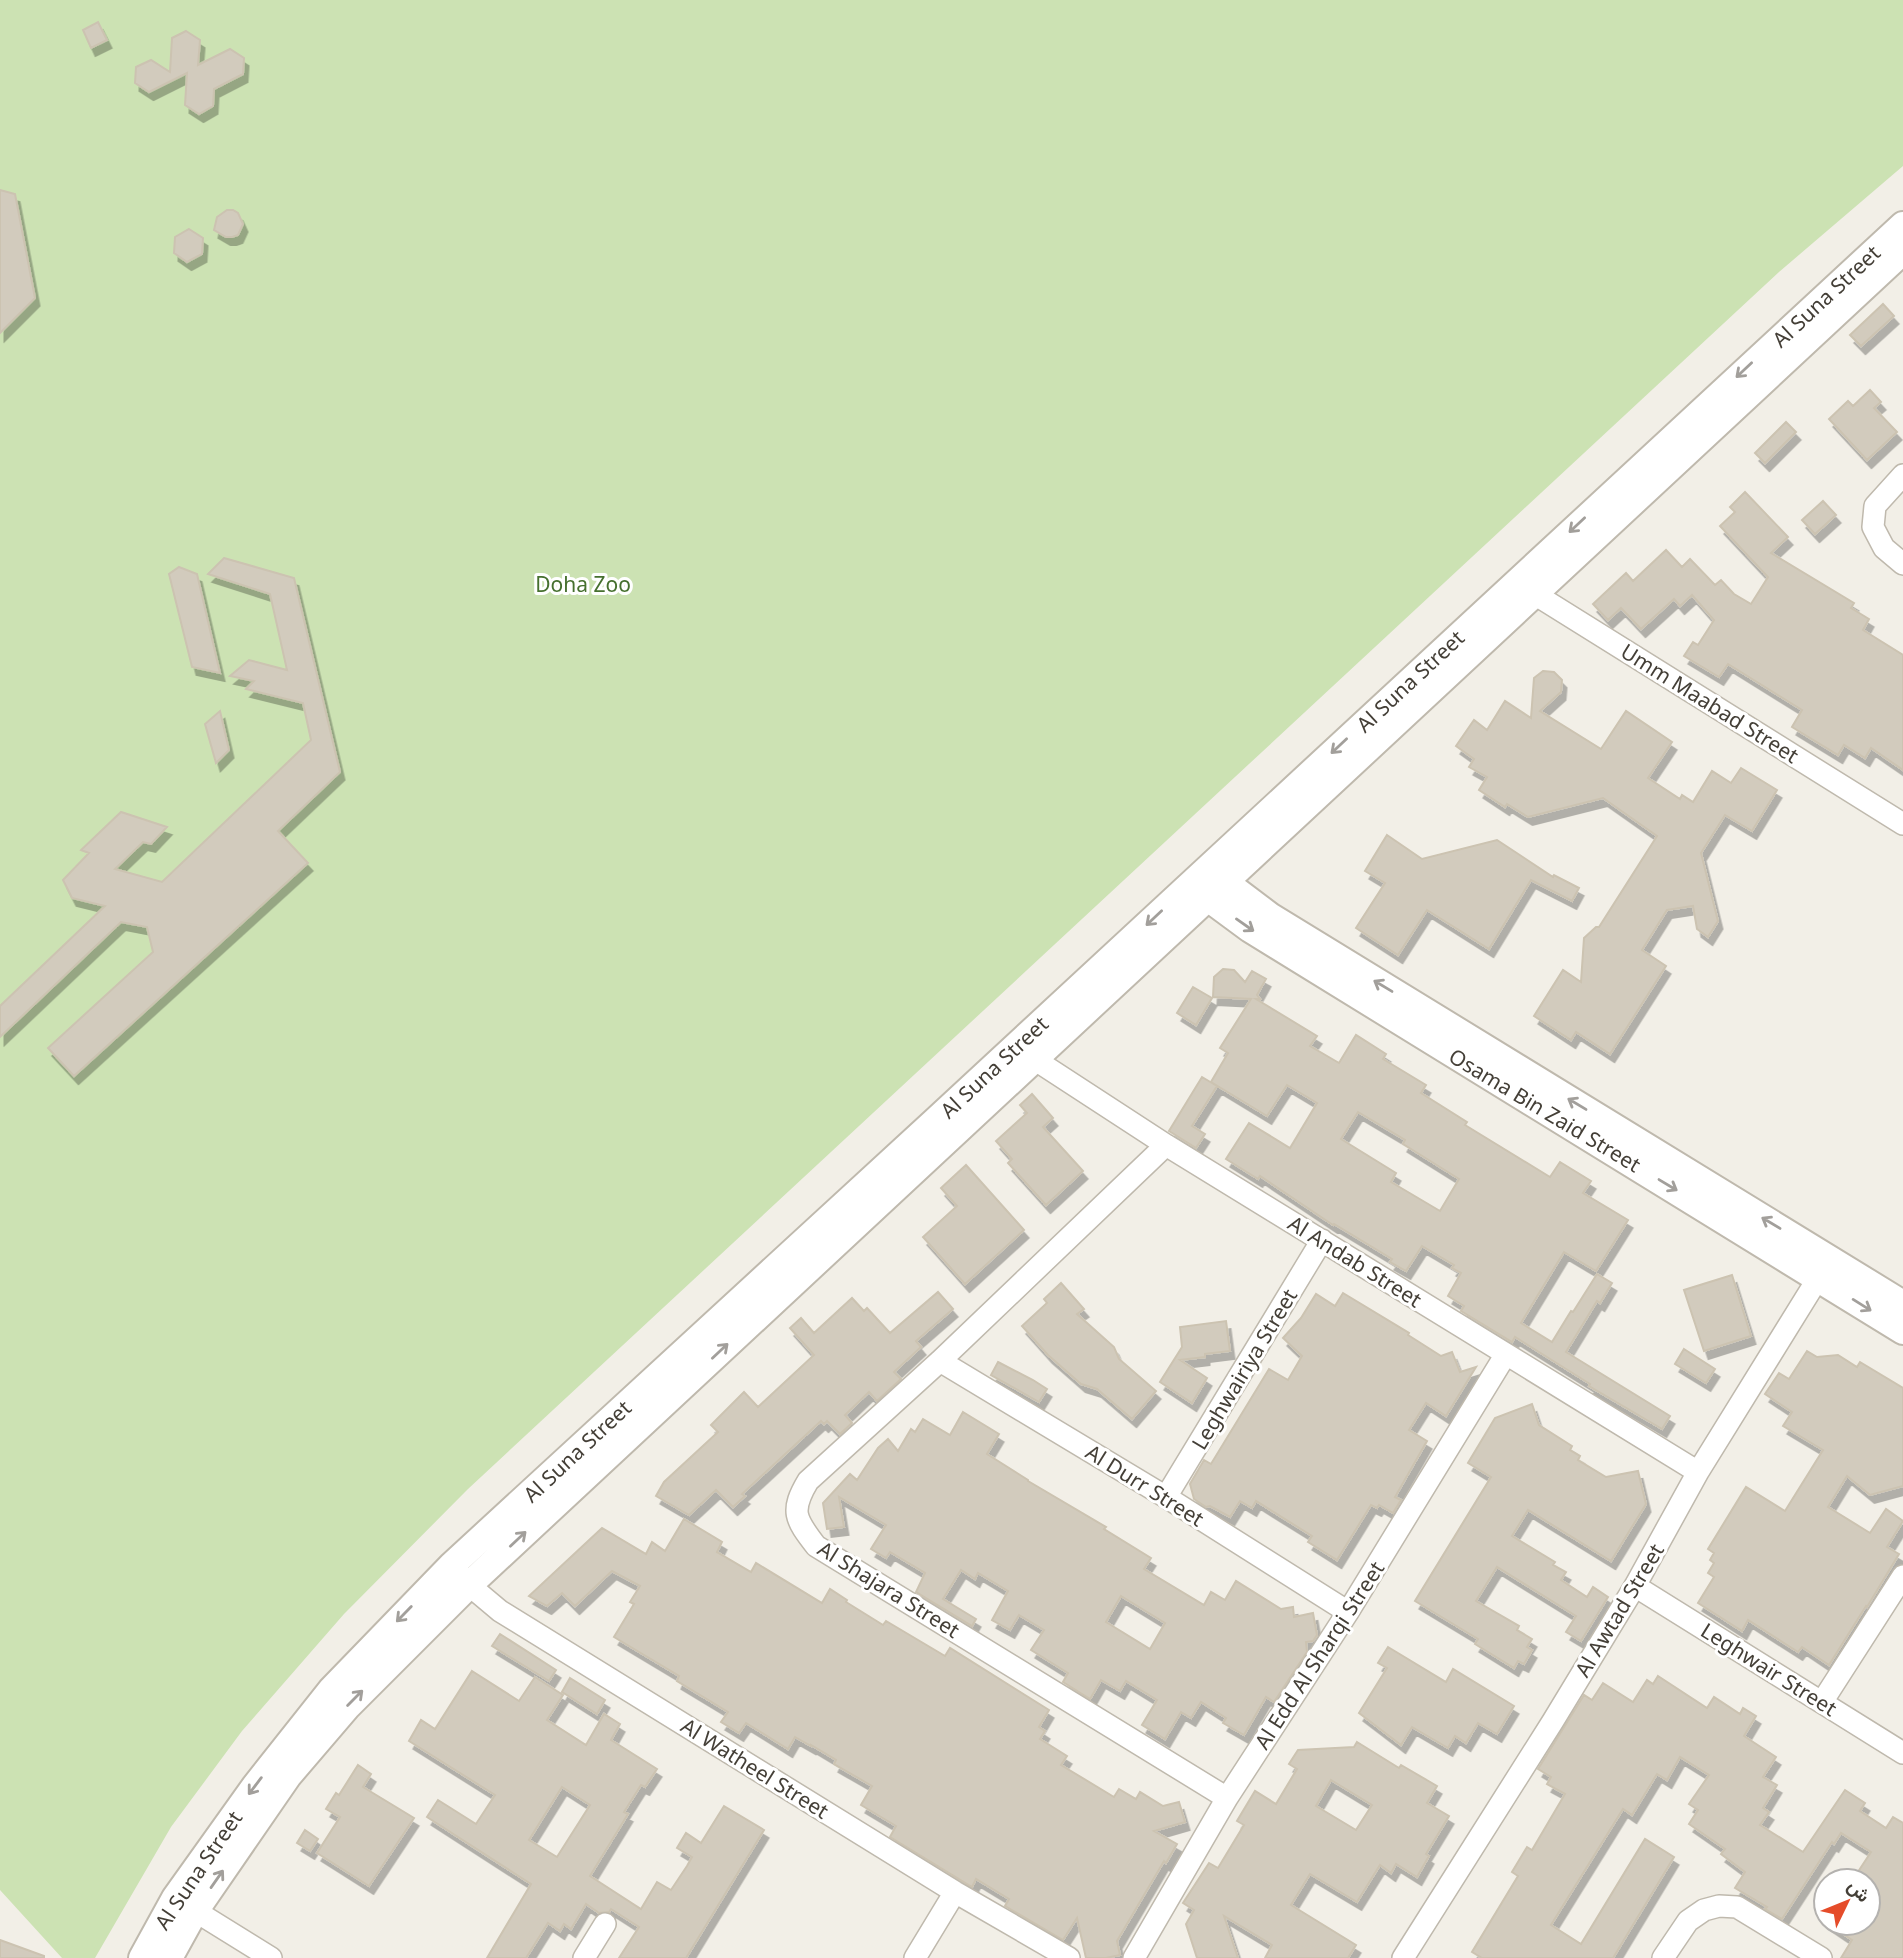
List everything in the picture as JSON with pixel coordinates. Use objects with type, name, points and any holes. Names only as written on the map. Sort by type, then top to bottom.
[{"type":"street","name":"Al Suna Street","points":[[142,1958],[185,1904],[255,1786],[331,1690],[460,1575],[1209,882],[1526,586],[1903,225]]},
{"type":"street","name":"Al Suna Street","points":[[1526,586],[1903,251]]},
{"type":"street","points":[[1903,475],[1875,506],[1873,527],[1884,548],[1903,564]]},
{"type":"street","name":"Umm Maabad Street","points":[[1526,586],[1903,824]]},
{"type":"street","name":"Osama Bin Zaid Street","points":[[1209,882],[1250,929],[1824,1268],[1903,1304]]},
{"type":"street","name":"Al Andab Street","points":[[1028,1049],[1166,1145],[1698,1472]]},
{"type":"street","name":"Al Shajara Street","points":[[1166,1145],[940,1361],[808,1480],[799,1495],[796,1511],[802,1528],[816,1546],[1227,1798]]},
{"type":"street","name":"Leghwairiya Street","points":[[1166,1497],[1322,1240]]},
{"type":"street","name":"Osama Bin Zaid Street","points":[[1824,1268],[1903,1331]]},
{"type":"street","name":"Al Awtad Street","points":[[1403,1958],[1553,1721],[1635,1586],[1698,1472],[1824,1268]]},
{"type":"street","name":"Al Edd Al Sharqi Street","points":[[1134,1958],[1227,1798],[1348,1612],[1506,1354]]},
{"type":"street","name":"Al Durr Street","points":[[940,1361],[1166,1497],[1348,1612]]},
{"type":"street","name":"Al Watheel Street","points":[[460,1575],[500,1611],[955,1892],[1069,1958]]},
{"type":"street","points":[[1822,1702],[1903,1576]]},
{"type":"street","name":"Leghwair Street","points":[[1635,1586],[1903,1753]]},
{"type":"street","points":[[915,1958],[955,1892]]},
{"type":"street","name":"Al Suna Street","points":[[169,1958],[185,1904]]},
{"type":"street","points":[[185,1904],[271,1958]]},
{"type":"street","points":[[1663,1958],[1688,1922],[1704,1910],[1719,1906],[1737,1907],[1821,1958]]},
{"type":"street","points":[[584,1958],[605,1924]]},
{"type":"green space","name":"Doha Zoo","points":[[0,0],[1903,0],[1903,166],[1779,272],[468,1489],[344,1614],[242,1731],[171,1827],[95,1958],[62,1958],[0,1890]]},
{"type":"building","points":[[98,22],[107,40],[91,48],[83,30]]},
{"type":"building","points":[[186,31],[200,40],[198,65],[230,49],[244,58],[243,74],[214,89],[213,106],[199,114],[185,105],[187,73],[149,92],[135,83],[136,67],[151,60],[170,72],[172,38]]},
{"type":"building","points":[[0,190],[15,194],[35,298],[0,333]]},
{"type":"building","points":[[227,210],[238,213],[243,224],[238,235],[232,237],[226,237],[214,230],[217,217]]},
{"type":"building","points":[[189,229],[203,238],[202,254],[187,262],[174,253],[175,237]]},
{"type":"building","points":[[1883,304],[1894,316],[1861,346],[1850,335]]},
{"type":"building","points":[[1870,390],[1881,402],[1874,408],[1897,432],[1867,460],[1829,419],[1848,401],[1853,406]]},
{"type":"building","points":[[1786,422],[1796,432],[1765,463],[1755,453]]},
{"type":"building","points":[[1745,492],[1788,537],[1771,553],[1854,603],[1851,608],[1869,619],[1863,630],[1903,655],[1903,770],[1871,748],[1865,758],[1844,745],[1838,755],[1792,727],[1802,710],[1728,664],[1719,677],[1684,656],[1693,642],[1698,645],[1714,620],[1692,595],[1680,606],[1674,599],[1641,629],[1621,608],[1608,620],[1593,604],[1626,573],[1633,581],[1666,550],[1682,567],[1690,559],[1715,585],[1721,580],[1734,594],[1751,604],[1768,577],[1720,526],[1735,512],[1730,507]]},
{"type":"building","points":[[1823,501],[1836,515],[1815,534],[1802,520]]},
{"type":"building","points":[[224,558],[294,578],[340,772],[278,831],[308,863],[74,1076],[48,1048],[153,952],[147,927],[121,922],[0,1037],[0,1006],[105,906],[72,898],[63,880],[89,853],[81,850],[121,812],[167,827],[151,844],[143,842],[115,869],[162,882],[311,740],[303,703],[246,689],[254,681],[230,676],[249,660],[287,670],[270,594],[208,574]]},
{"type":"building","points":[[179,567],[197,574],[220,673],[192,667],[169,574]]},
{"type":"building","points":[[1543,671],[1554,672],[1562,680],[1561,692],[1540,711],[1601,749],[1626,711],[1672,742],[1648,778],[1680,799],[1682,795],[1693,802],[1712,771],[1731,783],[1741,768],[1777,790],[1752,831],[1725,815],[1701,853],[1718,921],[1708,937],[1697,929],[1693,906],[1667,910],[1642,950],[1666,966],[1610,1054],[1576,1032],[1571,1040],[1534,1016],[1563,970],[1581,982],[1584,938],[1599,927],[1657,836],[1603,798],[1528,817],[1507,804],[1505,807],[1479,790],[1487,777],[1469,767],[1474,759],[1456,746],[1474,720],[1487,730],[1505,701],[1531,718],[1534,678]]},
{"type":"building","points":[[220,711],[229,750],[216,763],[205,724]]},
{"type":"building","points":[[1387,835],[1422,859],[1497,840],[1553,877],[1554,875],[1579,888],[1572,901],[1531,880],[1489,949],[1427,910],[1398,955],[1356,928],[1385,883],[1365,871]]},
{"type":"building","points":[[1223,969],[1234,970],[1245,982],[1252,971],[1266,979],[1257,995],[1260,999],[1256,999],[1317,1036],[1310,1046],[1339,1063],[1356,1035],[1386,1054],[1383,1059],[1426,1085],[1421,1093],[1467,1122],[1465,1125],[1550,1177],[1560,1162],[1591,1181],[1583,1193],[1628,1220],[1596,1271],[1564,1252],[1521,1323],[1552,1342],[1597,1274],[1612,1283],[1600,1303],[1597,1301],[1566,1352],[1670,1416],[1662,1429],[1589,1386],[1590,1384],[1515,1337],[1512,1342],[1461,1311],[1464,1306],[1448,1296],[1461,1273],[1452,1268],[1454,1265],[1422,1246],[1406,1271],[1390,1262],[1392,1259],[1333,1225],[1260,1176],[1258,1179],[1226,1159],[1249,1123],[1290,1148],[1317,1103],[1287,1085],[1267,1116],[1211,1082],[1228,1053],[1220,1048],[1251,999],[1213,997],[1214,977]],"holes":[[[1358,1112],[1405,1140],[1403,1144],[1459,1179],[1440,1211],[1391,1182],[1396,1173],[1341,1139]]]},
{"type":"building","points":[[1193,987],[1212,998],[1196,1025],[1177,1013]]},
{"type":"building","points":[[1202,1077],[1217,1086],[1192,1126],[1205,1134],[1196,1148],[1169,1131]]},
{"type":"building","points":[[1032,1094],[1053,1118],[1043,1127],[1083,1171],[1046,1205],[1008,1163],[1012,1159],[996,1141],[1027,1113],[1020,1105]]},
{"type":"building","points":[[966,1165],[1024,1230],[965,1284],[923,1237],[957,1206],[941,1188]]},
{"type":"building","points":[[1732,1275],[1751,1336],[1704,1351],[1684,1290]]},
{"type":"building","points":[[1061,1283],[1084,1309],[1077,1314],[1114,1347],[1119,1359],[1156,1391],[1132,1419],[1097,1389],[1081,1384],[1048,1355],[1022,1326],[1047,1303],[1044,1299]]},
{"type":"building","points":[[938,1292],[953,1309],[916,1341],[921,1347],[894,1372],[901,1379],[877,1401],[869,1392],[845,1415],[852,1423],[840,1434],[827,1421],[824,1424],[821,1421],[742,1494],[745,1496],[733,1507],[716,1490],[689,1515],[656,1496],[664,1482],[718,1432],[711,1425],[744,1392],[758,1407],[814,1355],[790,1328],[801,1318],[814,1333],[852,1298],[864,1311],[867,1308],[890,1333]]},
{"type":"building","points":[[1343,1293],[1441,1356],[1452,1352],[1460,1372],[1476,1367],[1446,1416],[1426,1403],[1409,1430],[1427,1441],[1395,1497],[1401,1500],[1393,1513],[1379,1505],[1377,1508],[1371,1505],[1337,1560],[1308,1542],[1312,1536],[1256,1501],[1252,1508],[1240,1501],[1230,1517],[1194,1499],[1190,1484],[1204,1460],[1211,1464],[1269,1369],[1288,1380],[1302,1356],[1283,1338],[1301,1318],[1316,1294],[1335,1306]]},
{"type":"building","points":[[1226,1321],[1230,1351],[1180,1360],[1207,1378],[1192,1403],[1160,1382],[1182,1347],[1180,1327]]},
{"type":"building","points":[[1684,1349],[1715,1369],[1706,1383],[1675,1364]]},
{"type":"building","points":[[1807,1351],[1817,1357],[1838,1355],[1857,1367],[1860,1362],[1903,1388],[1903,1486],[1870,1495],[1847,1476],[1828,1507],[1870,1533],[1886,1509],[1903,1521],[1887,1547],[1899,1554],[1829,1665],[1802,1647],[1798,1652],[1748,1620],[1742,1631],[1698,1603],[1714,1577],[1708,1573],[1714,1563],[1710,1560],[1714,1553],[1708,1549],[1746,1487],[1785,1511],[1823,1450],[1783,1426],[1792,1412],[1765,1394],[1779,1373],[1789,1379]]},
{"type":"building","points":[[998,1362],[1047,1389],[1039,1402],[991,1375]]},
{"type":"building","points":[[1532,1404],[1539,1425],[1572,1446],[1570,1450],[1580,1456],[1578,1460],[1606,1477],[1638,1471],[1646,1504],[1611,1561],[1528,1510],[1512,1536],[1555,1562],[1553,1565],[1566,1572],[1561,1580],[1587,1597],[1593,1587],[1608,1597],[1581,1641],[1566,1632],[1576,1616],[1497,1567],[1476,1601],[1519,1626],[1517,1630],[1532,1639],[1527,1647],[1532,1650],[1524,1664],[1518,1661],[1514,1668],[1475,1644],[1478,1639],[1415,1601],[1491,1477],[1468,1463],[1495,1418]]},
{"type":"building","points":[[963,1412],[999,1434],[987,1454],[1151,1558],[1144,1569],[1204,1605],[1211,1592],[1225,1600],[1236,1581],[1281,1609],[1293,1607],[1294,1617],[1313,1613],[1317,1635],[1313,1641],[1306,1642],[1307,1652],[1274,1702],[1266,1697],[1244,1735],[1223,1723],[1226,1718],[1201,1702],[1191,1718],[1181,1712],[1165,1739],[1142,1725],[1157,1700],[1126,1681],[1120,1691],[1101,1680],[1090,1699],[1063,1682],[1068,1673],[1031,1650],[1044,1630],[1019,1615],[1010,1630],[992,1620],[1008,1591],[978,1573],[975,1579],[961,1570],[943,1599],[976,1619],[972,1626],[916,1592],[925,1573],[890,1552],[886,1558],[871,1549],[886,1525],[839,1497],[844,1527],[827,1529],[823,1503],[850,1474],[857,1480],[878,1448],[888,1439],[898,1451],[911,1429],[915,1432],[923,1419],[950,1435]],"holes":[[[1121,1596],[1165,1623],[1150,1649],[1106,1622]]]},
{"type":"building","points":[[684,1519],[722,1542],[717,1552],[751,1572],[756,1563],[822,1603],[830,1589],[883,1625],[886,1621],[945,1656],[950,1648],[1049,1710],[1039,1727],[1045,1731],[1040,1739],[1067,1756],[1061,1765],[1114,1797],[1119,1789],[1136,1799],[1140,1792],[1163,1806],[1179,1802],[1185,1822],[1154,1831],[1177,1844],[1166,1863],[1164,1861],[1117,1941],[1120,1955],[1086,1958],[1077,1918],[1063,1940],[1005,1906],[1009,1899],[976,1879],[972,1887],[890,1837],[896,1826],[861,1805],[872,1786],[834,1764],[836,1760],[811,1745],[795,1737],[788,1749],[746,1723],[739,1733],[721,1722],[728,1712],[677,1681],[679,1676],[614,1637],[634,1604],[630,1602],[640,1586],[612,1571],[575,1606],[562,1593],[547,1606],[529,1596],[602,1528],[646,1554],[652,1542],[665,1551]]},
{"type":"building","points":[[500,1634],[556,1670],[549,1681],[492,1646]]},
{"type":"building","points":[[1388,1647],[1446,1682],[1453,1669],[1514,1706],[1497,1734],[1478,1723],[1466,1743],[1455,1736],[1448,1748],[1412,1727],[1401,1745],[1359,1713],[1387,1668],[1378,1663]]},
{"type":"building","points":[[472,1671],[519,1701],[535,1677],[563,1695],[547,1720],[586,1745],[604,1714],[620,1724],[611,1740],[657,1769],[645,1787],[641,1785],[624,1812],[628,1814],[590,1876],[641,1909],[657,1882],[671,1890],[687,1866],[692,1857],[677,1848],[686,1833],[701,1843],[724,1806],[764,1830],[686,1958],[619,1958],[639,1927],[611,1909],[609,1912],[599,1913],[586,1904],[571,1929],[564,1924],[560,1931],[548,1923],[526,1958],[487,1958],[531,1884],[427,1817],[438,1800],[476,1824],[495,1795],[409,1741],[421,1720],[435,1729]],"holes":[[[562,1787],[590,1805],[557,1857],[529,1840]]]},
{"type":"building","points":[[1658,1676],[1707,1708],[1714,1697],[1740,1714],[1743,1708],[1756,1716],[1744,1736],[1776,1757],[1763,1777],[1777,1785],[1763,1808],[1769,1812],[1760,1825],[1803,1852],[1845,1790],[1865,1803],[1860,1811],[1886,1828],[1893,1817],[1903,1823],[1903,1958],[1841,1958],[1852,1940],[1848,1937],[1882,1937],[1882,1867],[1861,1867],[1871,1852],[1841,1833],[1816,1867],[1812,1867],[1812,1873],[1782,1919],[1735,1888],[1745,1872],[1721,1854],[1725,1849],[1689,1824],[1698,1810],[1689,1804],[1709,1775],[1680,1757],[1667,1780],[1657,1774],[1632,1815],[1623,1809],[1551,1925],[1581,1944],[1645,1839],[1674,1857],[1613,1958],[1482,1958],[1472,1952],[1518,1876],[1512,1872],[1527,1847],[1532,1850],[1565,1794],[1547,1784],[1551,1777],[1538,1769],[1584,1695],[1592,1700],[1603,1683],[1633,1702],[1647,1680],[1653,1684]]},
{"type":"building","points":[[570,1678],[605,1700],[597,1714],[562,1692]]},
{"type":"building","points":[[1357,1742],[1399,1768],[1401,1765],[1437,1786],[1427,1803],[1449,1816],[1426,1854],[1429,1856],[1417,1877],[1396,1864],[1391,1873],[1380,1865],[1357,1902],[1310,1874],[1291,1905],[1356,1945],[1348,1958],[1265,1958],[1272,1945],[1224,1916],[1238,1958],[1197,1958],[1186,1924],[1194,1910],[1183,1903],[1209,1863],[1218,1868],[1244,1825],[1237,1821],[1255,1791],[1276,1804],[1297,1769],[1289,1764],[1298,1750],[1354,1747]],"holes":[[[1331,1780],[1372,1805],[1356,1830],[1316,1806]]]},
{"type":"building","points":[[358,1765],[371,1774],[363,1787],[414,1818],[369,1886],[317,1853],[340,1817],[326,1809],[336,1793],[339,1795]]},
{"type":"building","points":[[305,1830],[318,1839],[310,1851],[297,1843]]},
{"type":"building","points":[[0,1940],[44,1956],[44,1958],[0,1958]]}]
